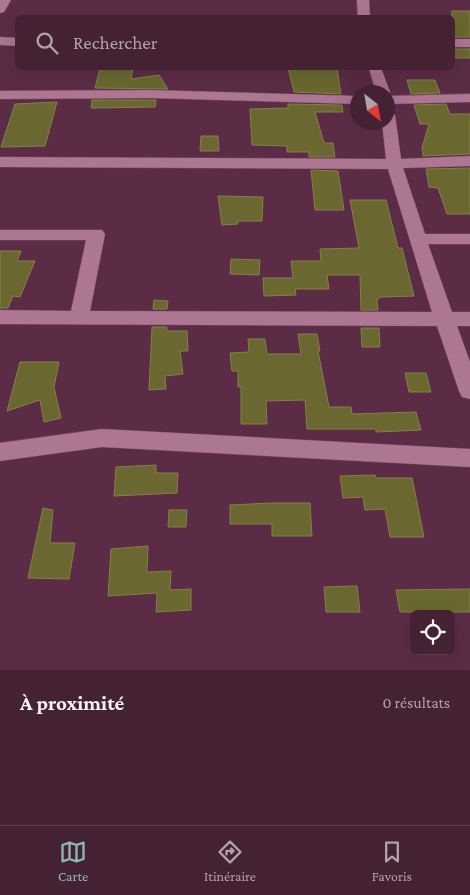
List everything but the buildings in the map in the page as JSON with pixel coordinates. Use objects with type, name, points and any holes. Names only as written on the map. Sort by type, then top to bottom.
[{"type":"street","points":[[0,9],[5,0]]},
{"type":"street","points":[[363,0],[364,15]]},
{"type":"street","points":[[0,41],[15,42]]},
{"type":"street","points":[[455,43],[470,43]]},
{"type":"street","points":[[375,70],[380,85]]},
{"type":"street","points":[[0,95],[150,94],[350,100]]},
{"type":"street","points":[[395,100],[470,98]]},
{"type":"street","points":[[390,130],[394,164],[444,319],[470,391]]},
{"type":"street","points":[[0,162],[394,164],[470,161]]},
{"type":"street","points":[[0,235],[96,234],[79,318]]},
{"type":"street","points":[[419,239],[470,238]]},
{"type":"street","points":[[0,316],[470,319]]},
{"type":"street","points":[[0,452],[102,438],[470,458]]}]
